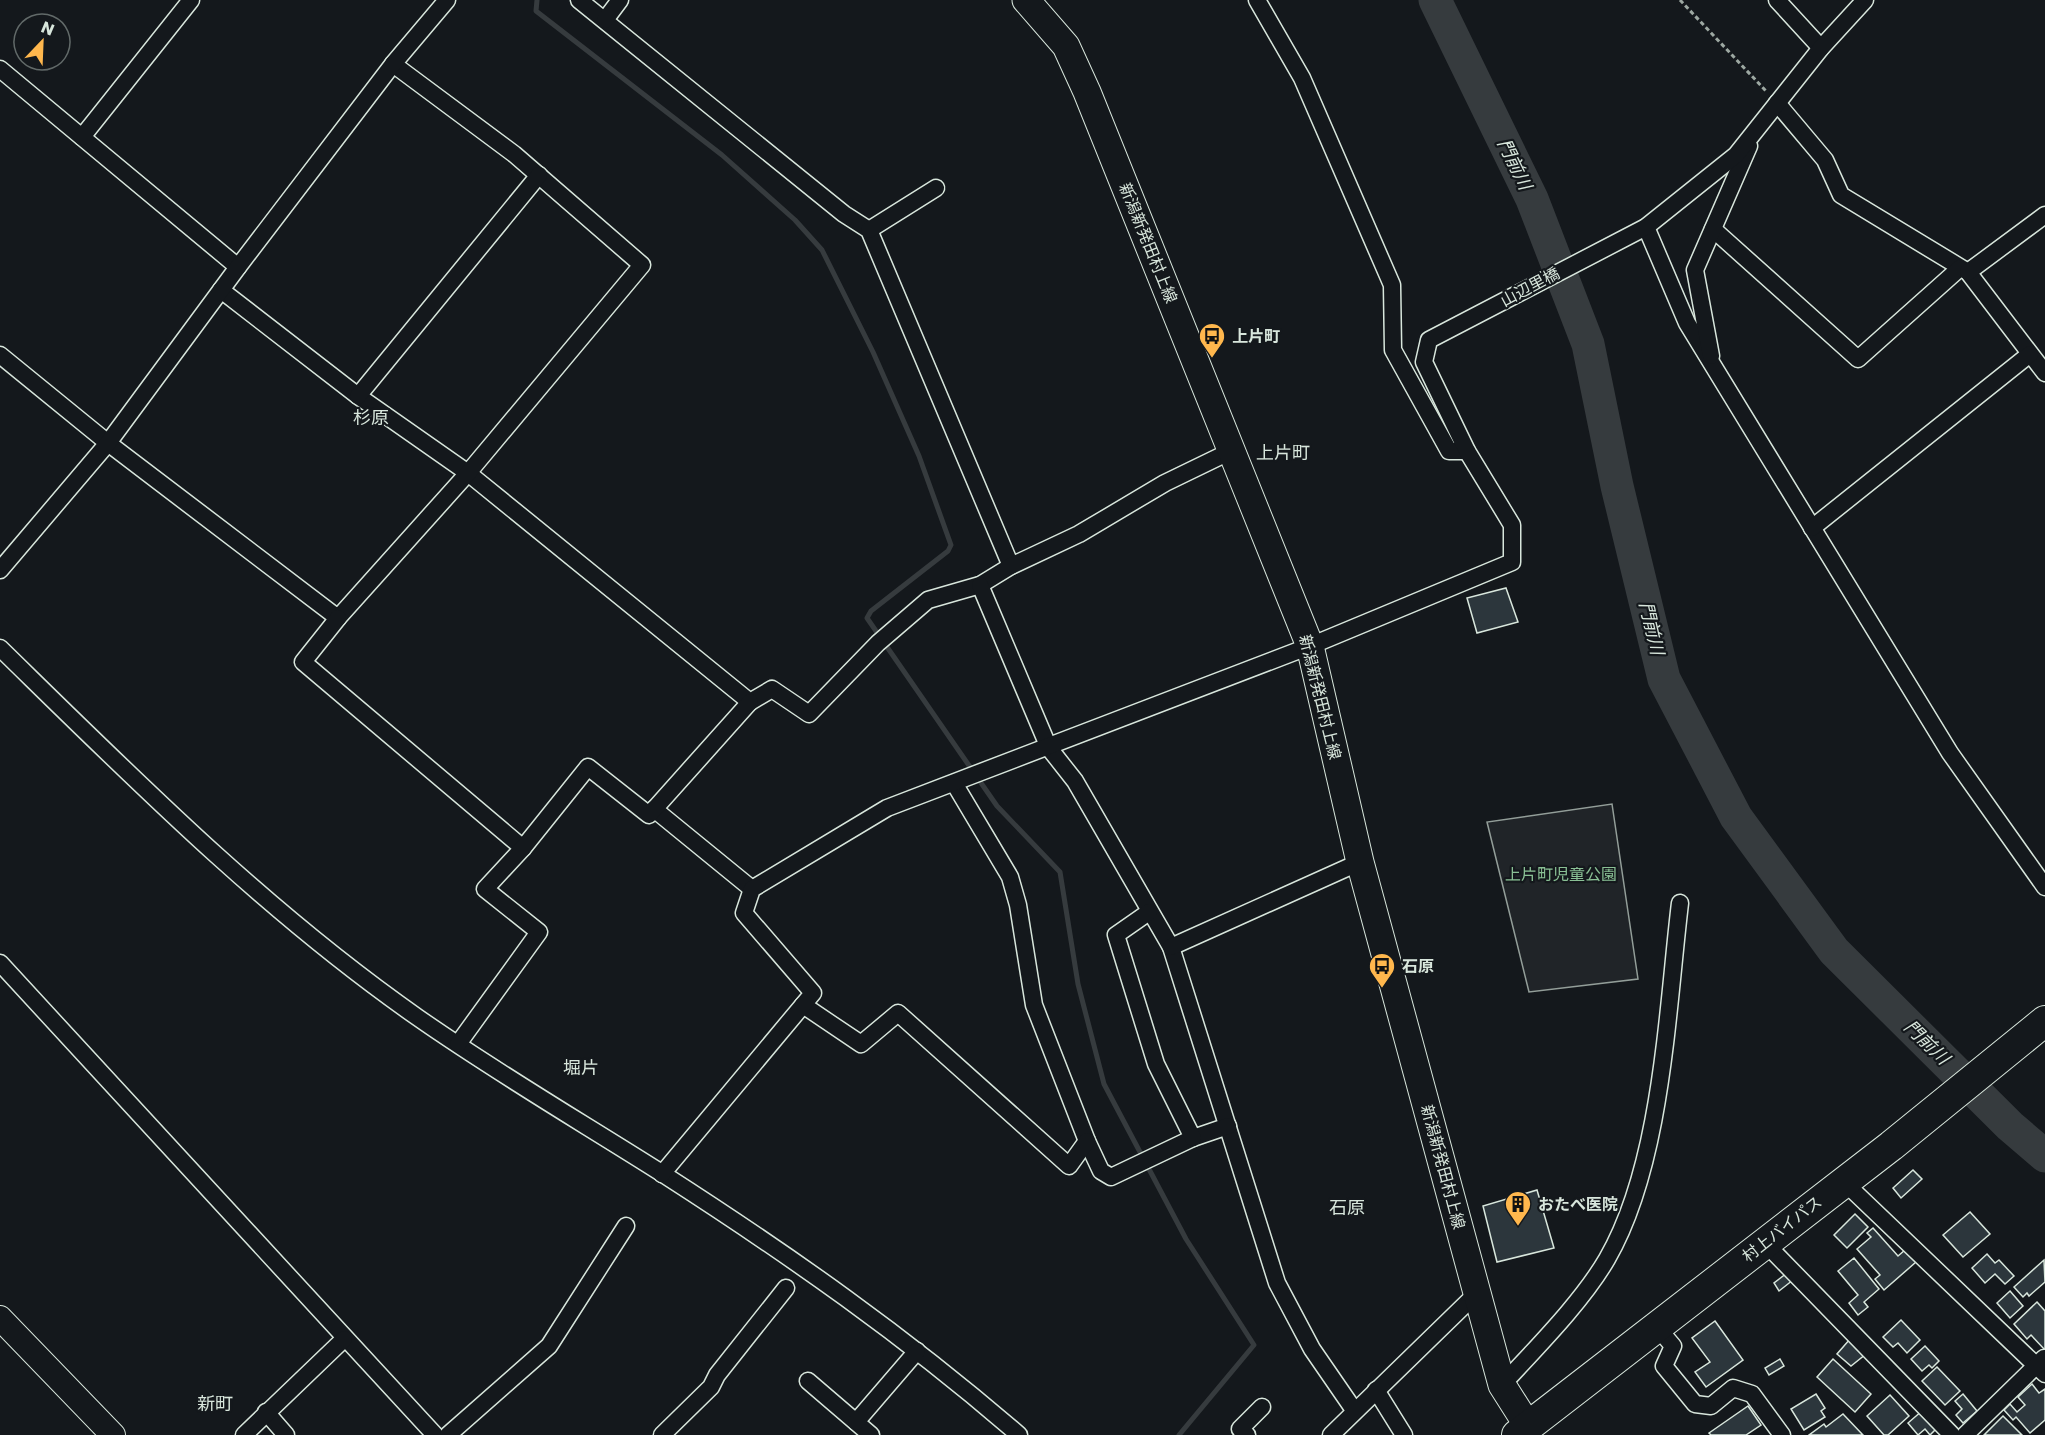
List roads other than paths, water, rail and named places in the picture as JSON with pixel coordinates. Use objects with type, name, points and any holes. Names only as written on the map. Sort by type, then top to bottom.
[{"type":"highway","name":"村上バイパス","points":[[1522,1431],[1842,1181],[1891,1146],[2045,1021]]},
{"type":"main road","name":"新潟新発田村上線","points":[[1026,0],[1066,46],[1083,83],[1310,646],[1360,862],[1502,1385],[1522,1431]]},
{"type":"street","points":[[82,137],[191,0]]},
{"type":"street","points":[[0,570],[108,443],[238,267],[393,64],[447,0]]},
{"type":"street","points":[[579,0],[844,214],[869,230],[1011,566]]},
{"type":"street","points":[[605,20],[620,0]]},
{"type":"street","points":[[662,1174],[813,993],[744,913],[752,889],[888,808],[1310,646],[1512,562],[1512,525],[1467,451],[1449,451],[1393,350],[1392,285],[1302,78],[1257,0]]},
{"type":"street","points":[[1777,0],[1821,48]]},
{"type":"street","points":[[1712,365],[1695,270],[1757,129],[1821,48],[1865,0]]},
{"type":"street","points":[[393,64],[514,154],[642,265],[468,473],[339,618],[303,662],[523,848]]},
{"type":"street","points":[[0,69],[238,267]]},
{"type":"street","points":[[1777,103],[1825,160],[1841,195],[1964,270],[2045,373]]},
{"type":"street","name":"山辺里橋","points":[[1467,451],[1424,362],[1429,340],[1638,230],[1736,155],[1757,129]]},
{"type":"street","points":[[358,396],[539,175]]},
{"type":"street","points":[[869,230],[936,188]]},
{"type":"street","points":[[1713,229],[1858,359],[1964,270],[2045,215]]},
{"type":"street","points":[[1638,230],[1712,365],[1950,753],[2045,887]]},
{"type":"street","points":[[221,290],[358,396],[468,473],[750,702]]},
{"type":"street","points":[[1812,528],[2030,354]]},
{"type":"street","points":[[0,356],[108,443],[339,618]]},
{"type":"street","points":[[458,1044],[539,933],[485,889],[523,848],[588,766],[650,815],[750,702],[772,689],[809,714],[878,643],[928,600],[980,585],[1011,566],[1079,534],[1165,483],[1231,451]]},
{"type":"street","points":[[980,585],[1049,748],[1075,781],[1171,947],[1277,1283],[1312,1349],[1354,1410]]},
{"type":"street","points":[[0,648],[228,868],[327,950],[458,1044],[800,1264],[917,1351],[1007,1432]]},
{"type":"street","points":[[954,783],[1010,877],[1018,905],[1034,1005],[1101,1171],[1111,1177],[1193,1138],[1228,1126]]},
{"type":"street","points":[[654,808],[752,889]]},
{"type":"street","points":[[1171,947],[1360,862]]},
{"type":"street","points":[[1502,1385],[1551,1333],[1606,1260],[1619,1236],[1647,1151],[1660,1078],[1680,903]]},
{"type":"street","points":[[1149,912],[1116,935],[1156,1064],[1193,1138]]},
{"type":"street","points":[[0,963],[344,1339],[435,1435]]},
{"type":"street","points":[[803,1005],[861,1044],[898,1013],[1069,1166],[1087,1141]]},
{"type":"street","points":[[1842,1181],[2042,1366],[1965,1435]]},
{"type":"street","points":[[448,1435],[549,1346],[626,1226]]},
{"type":"street","points":[[1764,1242],[1952,1435]]},
{"type":"street","points":[[662,1435],[711,1388],[717,1375],[786,1288]]},
{"type":"street","points":[[1331,1435],[1354,1410],[1477,1293]]},
{"type":"street","points":[[0,1318],[113,1435]]},
{"type":"street","points":[[1657,1327],[1672,1346],[1664,1366],[1695,1404],[1711,1406],[1733,1388],[1752,1394],[1782,1435]]},
{"type":"street","points":[[244,1435],[344,1339]]},
{"type":"street","points":[[856,1422],[917,1351]]},
{"type":"street","points":[[808,1381],[871,1435]]},
{"type":"street","points":[[1376,1390],[1404,1435]]},
{"type":"street","points":[[1247,1435],[1240,1429],[1263,1407]]},
{"type":"street","points":[[266,1412],[285,1435]]},
{"type":"waterway","points":[[537,0],[536,11],[722,155],[795,220],[822,250],[873,352],[919,456],[951,545],[948,551],[871,611],[867,618],[997,806],[1060,872],[1078,984],[1104,1084],[1186,1239],[1254,1345],[1179,1435]]},
{"type":"waterway","name":"門前川","points":[[1435,0],[1532,199],[1588,344],[1617,486],[1664,679],[1736,817],[1834,951],[2010,1126],[2045,1156]]},
{"type":"place","name":"上片町","points":[[1212,359]]},
{"type":"place","name":"石原","points":[[1382,989]]},
{"type":"place","name":"おたべ医院","points":[[1518,1227]]},
{"type":"district","name":"杉原","points":[[371,417]]},
{"type":"district","name":"上片町","points":[[1283,452]]},
{"type":"district","name":"堀片","points":[[581,1067]]},
{"type":"district","name":"石原","points":[[1347,1207]]},
{"type":"district","name":"新町","points":[[215,1403]]},
{"type":"park label","name":"上片町児童公園","points":[[1561,874]]}]
